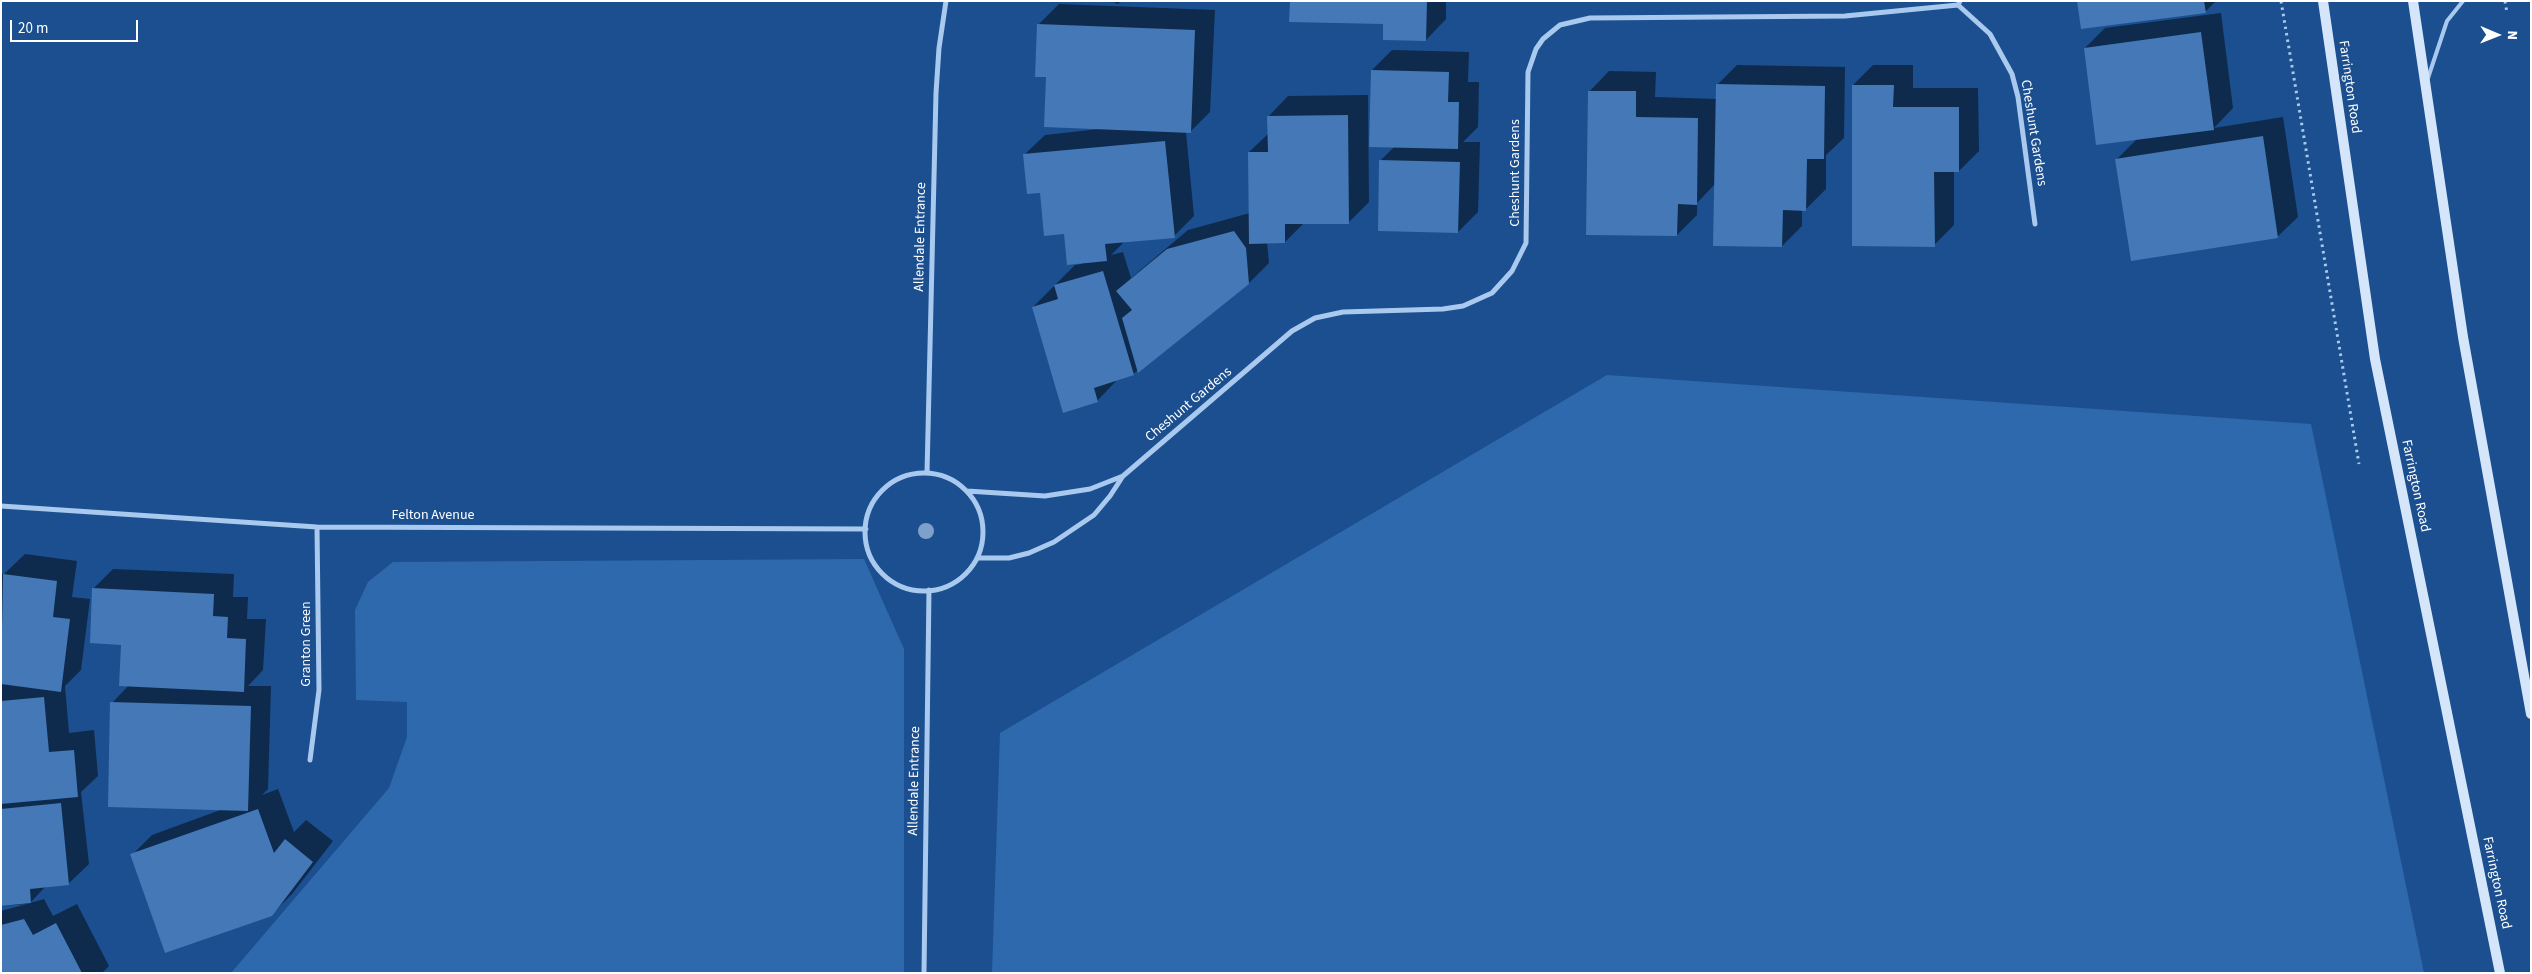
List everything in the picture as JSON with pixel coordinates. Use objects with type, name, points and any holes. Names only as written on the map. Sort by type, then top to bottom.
[{"type":"main road","name":"Farrington Road","points":[[2323,1],[2375,359],[2500,973]]},
{"type":"main road","points":[[2413,1],[2463,338],[2531,714]]},
{"type":"street","name":"Allendale Entrance","points":[[927,473],[936,93],[939,48],[946,1]]},
{"type":"street","name":"Cheshunt Gardens","points":[[1123,476],[1292,331],[1309,321],[1342,312],[1443,310],[1463,306],[1492,294],[1502,284],[1520,257],[1526,237],[1528,72],[1536,49],[1543,39],[1560,24],[1590,18],[1845,16],[1960,3],[1990,34],[2012,74],[2018,97],[2035,224]]},
{"type":"street","points":[[927,473],[948,478],[967,491],[974,500],[982,521],[982,543],[976,558],[959,580],[944,587],[929,590],[907,588],[887,578],[869,551],[866,529],[872,507],[885,488],[905,476],[927,473]]},
{"type":"street","points":[[967,491],[1045,496],[1090,489],[1123,476]]},
{"type":"street","points":[[976,558],[1009,558],[1029,553],[1054,542],[1094,515],[1110,496],[1123,476]]},
{"type":"street","name":"Felton Avenue","points":[[1,506],[317,527],[866,529]]},
{"type":"street","name":"Granton Green","points":[[310,760],[319,690],[317,527]]},
{"type":"street","name":"Allendale Entrance","points":[[924,973],[929,590]]},
{"type":"lane","points":[[2425,86],[2447,21],[2463,1]]},
{"type":"path","points":[[2281,1],[2359,464]]},
{"type":"path","points":[[2505,1],[2507,13]]},
{"type":"shaded area","points":[[1607,375],[2311,424],[2424,973],[992,973],[1000,733]]},
{"type":"shaded area","points":[[864,559],[904,649],[904,973],[231,973],[389,788],[407,737],[407,702],[356,700],[355,610],[368,582],[393,562]]},
{"type":"building","points":[[1290,1],[1427,1],[1426,41],[1383,40],[1383,24],[1289,22]]},
{"type":"building","points":[[2077,1],[2204,1],[2206,13],[2081,29]]},
{"type":"building","points":[[1037,24],[1195,30],[1191,133],[1044,127],[1046,77],[1035,77]]},
{"type":"building","points":[[2201,32],[2214,130],[2096,145],[2084,48]]},
{"type":"building","points":[[1371,70],[1449,72],[1448,102],[1459,102],[1458,149],[1369,147]]},
{"type":"building","points":[[1716,84],[1825,86],[1824,159],[1807,159],[1806,211],[1783,210],[1782,247],[1713,246]]},
{"type":"building","points":[[1852,85],[1894,85],[1893,107],[1959,107],[1959,172],[1934,172],[1935,247],[1852,246]]},
{"type":"building","points":[[1588,91],[1636,91],[1636,117],[1698,118],[1697,205],[1678,204],[1677,236],[1586,235]]},
{"type":"building","points":[[1348,115],[1349,224],[1285,224],[1285,243],[1249,244],[1248,152],[1268,152],[1267,116]]},
{"type":"building","points":[[2263,136],[2278,238],[2131,261],[2115,159]]},
{"type":"building","points":[[1165,141],[1175,238],[1105,244],[1107,261],[1067,265],[1064,234],[1044,236],[1040,193],[1027,194],[1023,154]]},
{"type":"building","points":[[1379,160],[1460,162],[1458,233],[1378,231]]},
{"type":"building","points":[[1234,231],[1246,248],[1249,284],[1138,373],[1122,318],[1132,310],[1116,291],[1167,249]]},
{"type":"building","points":[[1103,271],[1134,375],[1094,388],[1098,402],[1063,413],[1032,307],[1058,299],[1054,285]]},
{"type":"building","points":[[3,574],[57,581],[53,617],[70,619],[61,692],[1,684]]},
{"type":"building","points":[[92,588],[214,594],[213,616],[228,617],[227,638],[246,639],[244,692],[119,686],[121,645],[90,643]]},
{"type":"building","points":[[44,697],[49,752],[74,750],[78,797],[1,804],[1,701]]},
{"type":"building","points":[[110,702],[251,706],[248,811],[108,807]]},
{"type":"building","points":[[61,803],[69,885],[30,889],[31,903],[1,906],[1,809]]},
{"type":"building","points":[[258,809],[274,853],[285,839],[313,862],[272,916],[165,953],[130,854]]},
{"type":"building","points":[[24,919],[33,935],[56,923],[82,973],[1,973],[1,925]]}]
